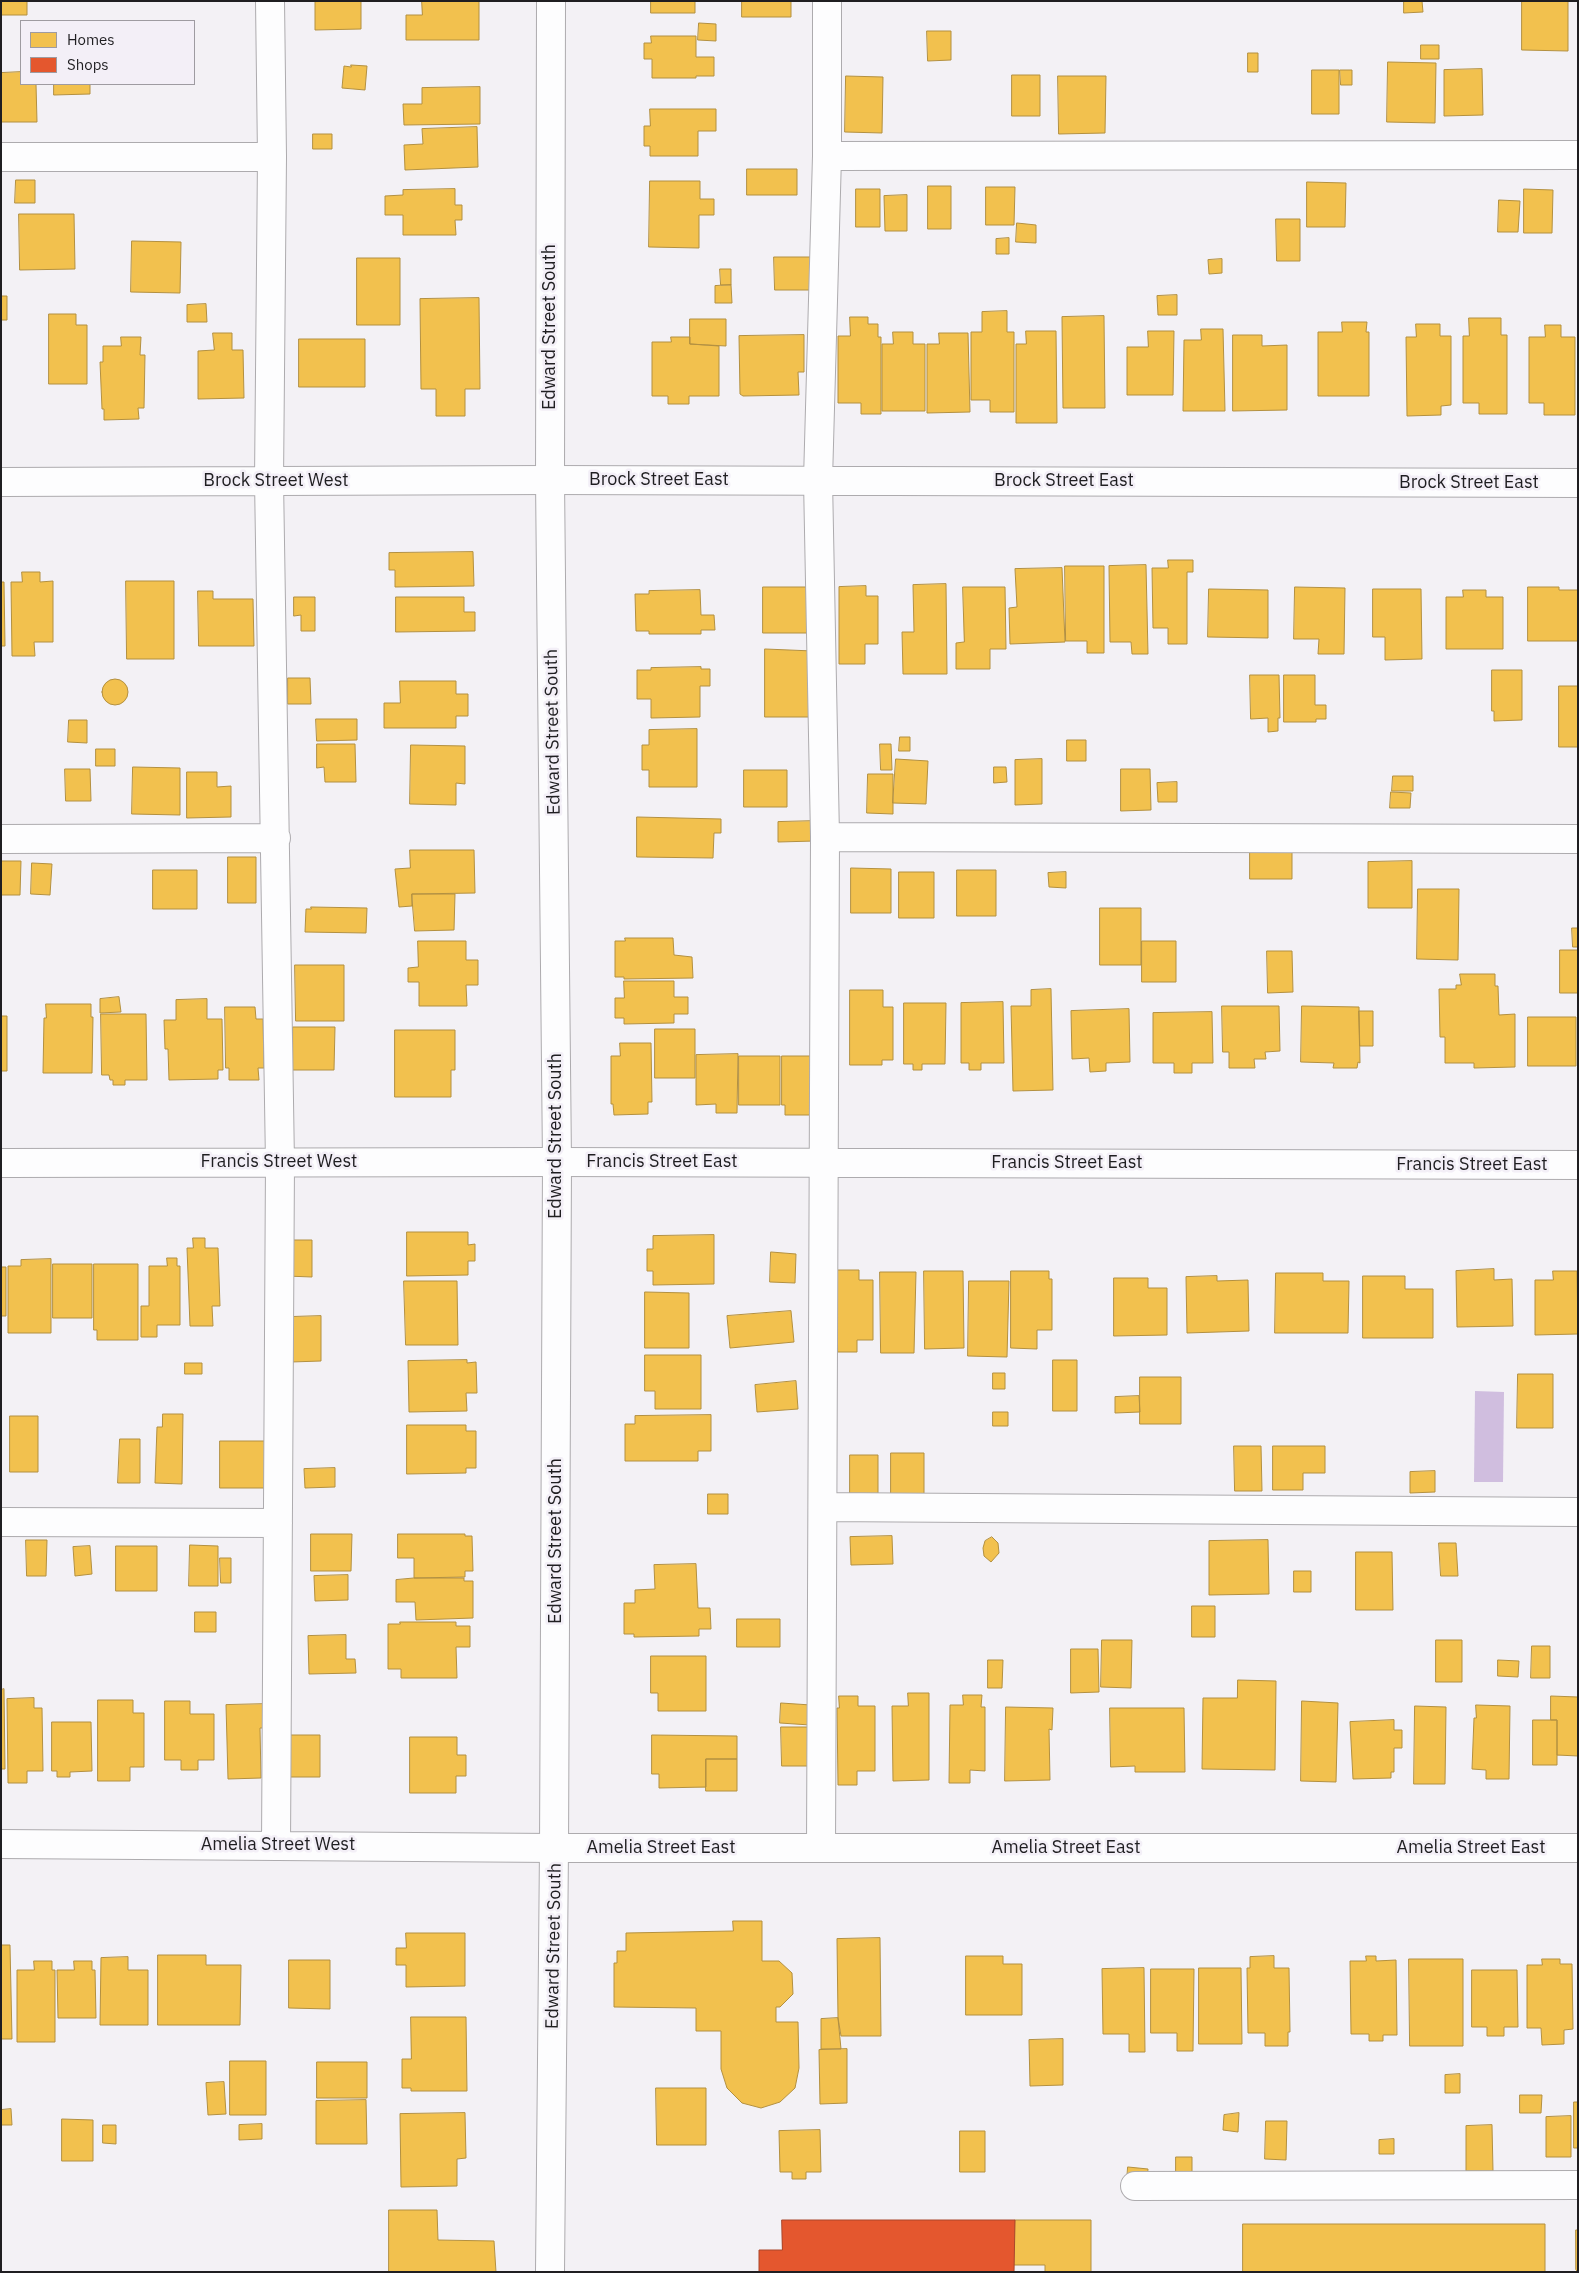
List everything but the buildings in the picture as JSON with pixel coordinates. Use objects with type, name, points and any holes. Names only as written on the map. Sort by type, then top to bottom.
[{"type":"street","points":[[270,1],[272,157],[270,480],[280,1162],[276,1845]]},
{"type":"street","name":"Edward Street South","points":[[550,2272],[557,1162],[550,480],[551,1]]},
{"type":"street","points":[[822,1848],[825,837],[818,480],[827,156],[828,1]]},
{"type":"street","points":[[827,156],[1578,155]]},
{"type":"street","points":[[1,158],[272,157]]},
{"type":"street","name":"Brock Street West","points":[[1,482],[550,480]]},
{"type":"street","name":"Brock Street East","points":[[550,480],[1578,483]]},
{"type":"street","points":[[825,837],[1578,839]]},
{"type":"street","points":[[1,839],[276,838]]},
{"type":"street","name":"Francis Street West","points":[[1,1163],[557,1162]]},
{"type":"street","name":"Francis Street East","points":[[557,1162],[1578,1165]]},
{"type":"street","points":[[823,1507],[1578,1512]]},
{"type":"street","points":[[1,1522],[278,1523]]},
{"type":"street","name":"Amelia Street West","points":[[1,1844],[554,1848]]},
{"type":"street","name":"Amelia Street East","points":[[554,1848],[1578,1848]]},
{"type":"street","points":[[1135,2186],[1578,2185]]},
{"type":"shaded area","points":[[1475,1391],[1504,1392],[1503,1482],[1474,1482]]}]
